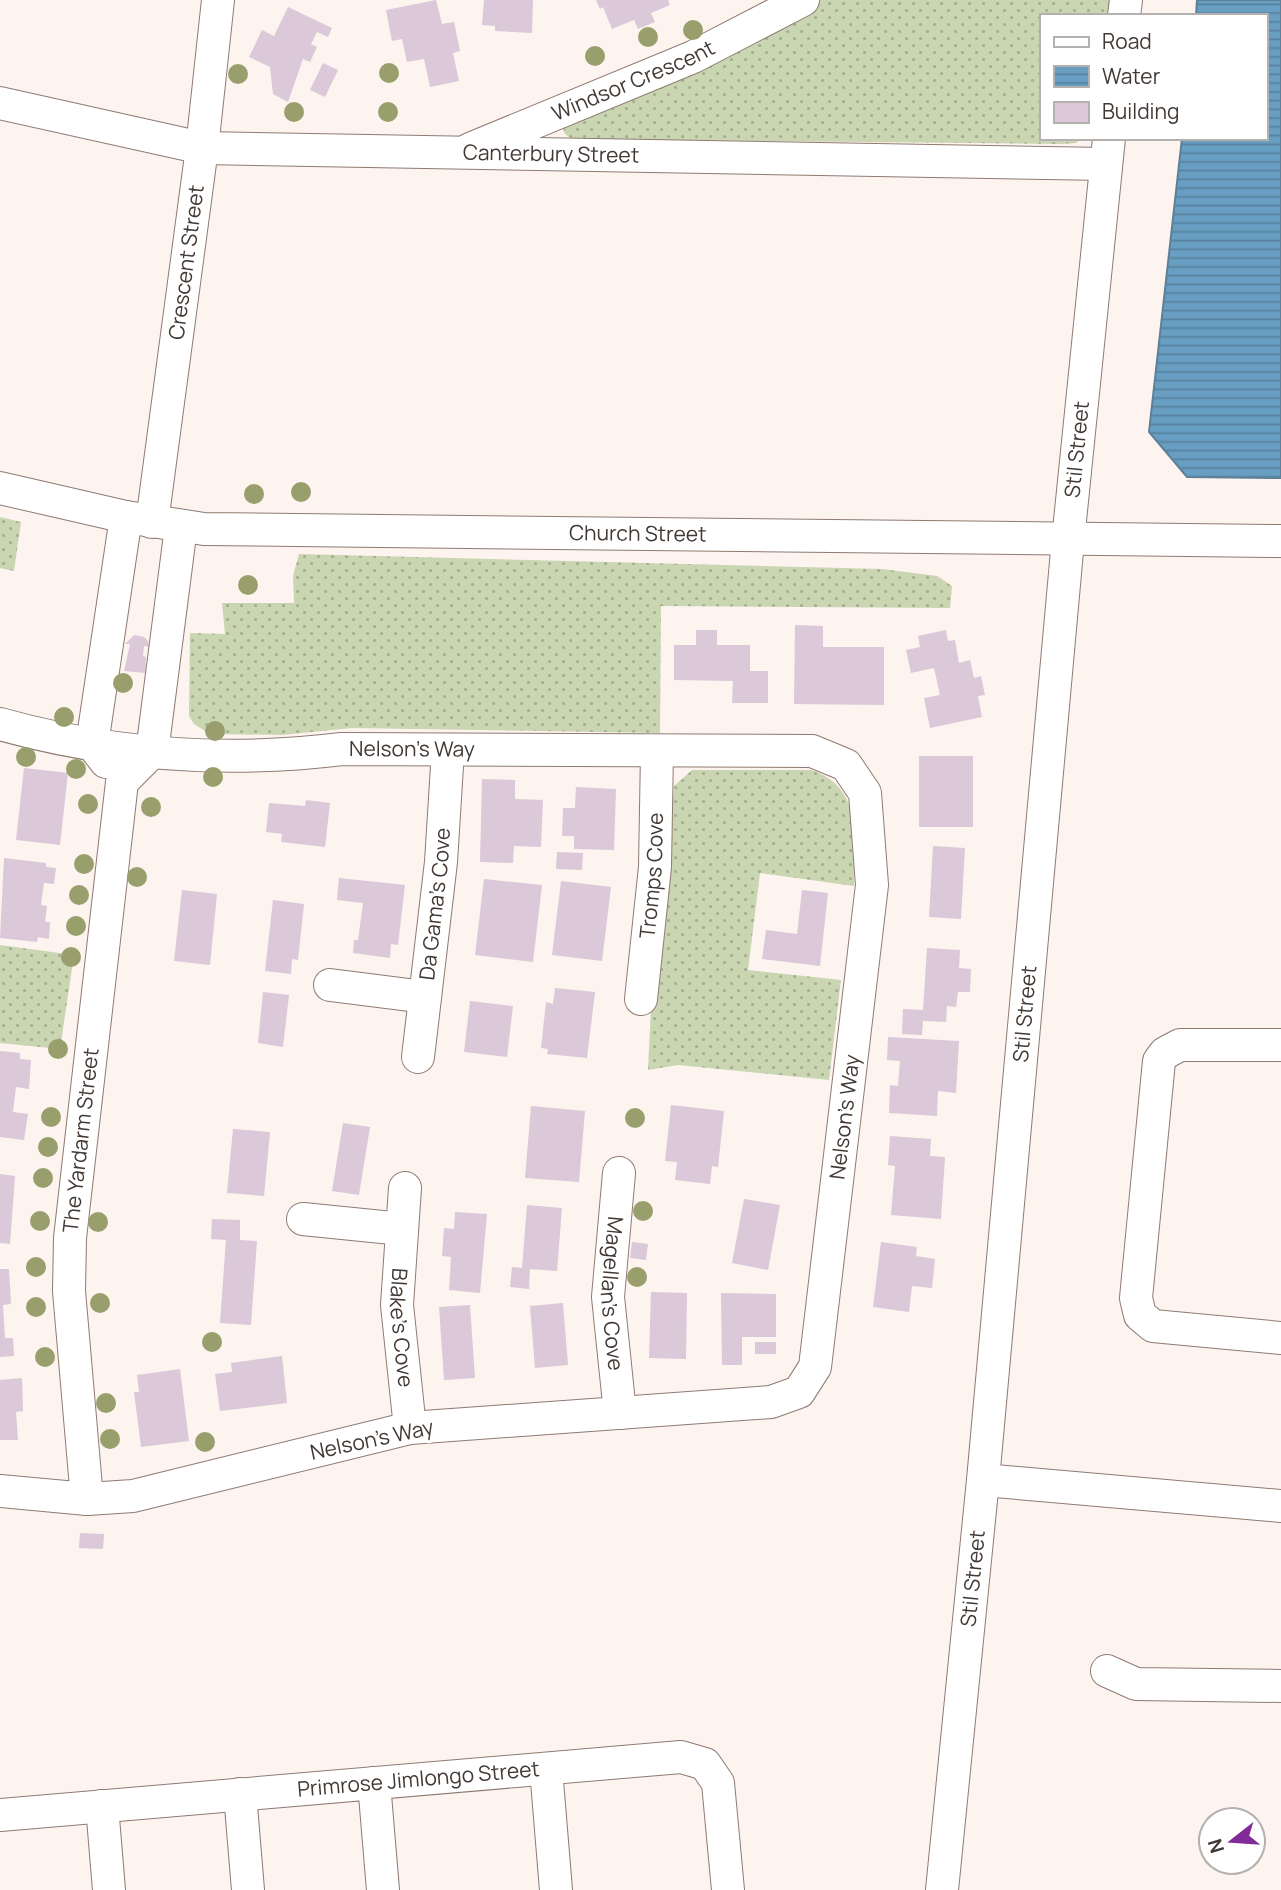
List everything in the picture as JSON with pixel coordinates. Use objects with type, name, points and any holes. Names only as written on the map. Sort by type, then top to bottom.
[{"type":"street","name":"Crescent Street","points":[[153,522],[202,148],[218,0]]},
{"type":"street","name":"Windsor Crescent","points":[[459,154],[693,57],[803,0]]},
{"type":"street","name":"Canterbury Street","points":[[0,103],[202,148],[459,154],[1108,151]]},
{"type":"street","name":"Stil Street","points":[[942,1890],[983,1480],[1068,540],[1108,151]]},
{"type":"street","name":"Church Street","points":[[0,488],[153,522],[1068,540],[1281,541]]},
{"type":"street","points":[[153,522],[152,752],[122,782],[105,747],[153,522]]},
{"type":"street","name":"Nelson’s Way","points":[[0,724],[105,747],[152,752],[285,756],[342,749],[812,751],[835,758],[857,777],[865,793],[872,885],[815,1367],[799,1392],[781,1401],[410,1428],[134,1496],[87,1499],[0,1491]]},
{"type":"street","name":"Da Gama’s Cove","points":[[418,1057],[441,862],[448,750]]},
{"type":"street","name":"Tromps Cove","points":[[641,999],[655,867],[657,752]]},
{"type":"street","name":"The Yardarm Street","points":[[87,1499],[68,1262],[122,782]]},
{"type":"street","points":[[330,985],[425,997]]},
{"type":"street","points":[[1281,1045],[1180,1045],[1165,1053],[1159,1061],[1136,1298],[1140,1315],[1153,1326],[1281,1338]]},
{"type":"street","name":"Magellan’s Cove","points":[[618,1173],[608,1297],[620,1413]]},
{"type":"street","name":"Blake’s Cove","points":[[405,1188],[397,1305],[410,1428]]},
{"type":"street","points":[[303,1219],[402,1229]]},
{"type":"street","points":[[983,1480],[1281,1506]]},
{"type":"street","points":[[1107,1671],[1136,1684],[1281,1686]]},
{"type":"street","name":"Primrose Jimlongo Street","points":[[0,1815],[681,1757],[705,1764],[718,1783],[728,1890]]},
{"type":"street","points":[[546,1769],[556,1890]]},
{"type":"street","points":[[374,1783],[383,1890]]},
{"type":"street","points":[[240,1794],[248,1890]]},
{"type":"street","points":[[102,1806],[109,1890]]},
{"type":"green space","points":[[820,0],[1112,0],[1110,14],[1040,14],[1040,140],[1080,140],[1076,143],[572,139],[565,134],[563,128],[568,122],[808,9]]},
{"type":"green space","points":[[0,517],[21,522],[14,571],[0,568]]},
{"type":"green space","points":[[299,554],[882,569],[937,576],[952,586],[950,608],[661,606],[660,733],[352,728],[282,735],[210,734],[194,724],[189,716],[190,633],[225,634],[222,603],[294,603],[293,576]]},
{"type":"green space","points":[[692,770],[811,770],[828,778],[840,789],[848,802],[854,833],[854,886],[760,873],[748,970],[841,980],[829,1080],[678,1065],[648,1070],[651,1009],[660,969],[674,786]]},
{"type":"green space","points":[[0,945],[74,955],[60,1049],[0,1043]]},
{"type":"water","points":[[1197,0],[1281,0],[1281,478],[1187,477],[1149,432],[1182,140],[1267,140],[1267,14],[1196,14]]},
{"type":"building","points":[[436,0],[442,24],[454,22],[460,51],[453,53],[459,81],[430,87],[424,59],[407,62],[402,39],[392,41],[386,10]]},
{"type":"building","points":[[484,0],[533,0],[532,33],[495,31],[495,26],[482,25]]},
{"type":"building","points":[[596,0],[668,0],[670,5],[651,13],[655,22],[638,29],[634,20],[612,29],[603,7],[600,9]]},
{"type":"building","points":[[288,7],[332,28],[328,37],[317,32],[311,44],[317,47],[310,62],[303,59],[288,102],[273,94],[270,67],[249,57],[262,30],[274,36]]},
{"type":"building","points":[[323,63],[338,70],[325,97],[310,90]]},
{"type":"building","points":[[795,625],[823,626],[823,647],[884,647],[884,705],[794,704]]},
{"type":"building","points":[[696,630],[717,630],[717,645],[750,645],[750,671],[768,671],[768,703],[732,703],[733,681],[674,680],[674,645],[696,645]]},
{"type":"building","points":[[946,630],[948,641],[955,640],[959,663],[970,660],[974,678],[981,676],[985,695],[978,696],[982,717],[930,728],[924,698],[940,695],[934,668],[911,673],[906,650],[920,647],[918,636]]},
{"type":"building","points":[[134,635],[144,637],[148,641],[149,647],[144,646],[143,656],[146,657],[145,673],[124,671],[130,644],[125,644]]},
{"type":"building","points":[[919,756],[973,756],[973,827],[919,827]]},
{"type":"building","points":[[24,768],[68,773],[60,845],[16,840]]},
{"type":"building","points":[[482,779],[515,780],[515,799],[543,800],[541,847],[514,846],[513,863],[480,862]]},
{"type":"building","points":[[576,787],[616,789],[614,850],[574,849],[574,836],[562,836],[563,808],[575,808]]},
{"type":"building","points":[[306,800],[330,803],[325,847],[281,842],[282,834],[266,832],[269,803],[305,806]]},
{"type":"building","points":[[933,846],[965,848],[961,919],[929,917]]},
{"type":"building","points":[[557,852],[583,853],[582,870],[556,869]]},
{"type":"building","points":[[4,858],[46,863],[46,867],[56,868],[54,884],[44,883],[41,905],[47,906],[45,922],[50,922],[49,939],[38,937],[37,942],[0,938]]},
{"type":"building","points":[[339,878],[405,885],[398,945],[391,944],[390,958],[353,953],[354,940],[358,940],[363,903],[337,900]]},
{"type":"building","points":[[484,879],[542,885],[533,962],[475,955]]},
{"type":"building","points":[[561,881],[611,887],[602,961],[552,955]]},
{"type":"building","points":[[182,890],[217,894],[210,965],[174,961]]},
{"type":"building","points":[[802,890],[828,893],[820,966],[762,959],[766,930],[797,934]]},
{"type":"building","points":[[273,900],[304,904],[298,960],[292,959],[291,974],[265,971]]},
{"type":"building","points":[[927,948],[960,950],[959,968],[971,969],[970,992],[958,992],[956,1007],[947,1006],[946,1022],[923,1021],[922,1035],[902,1034],[903,1009],[923,1010]]},
{"type":"building","points":[[555,988],[595,992],[587,1058],[547,1054],[548,1049],[541,1048],[546,1002],[553,1004]]},
{"type":"building","points":[[263,992],[289,995],[283,1047],[258,1043]]},
{"type":"building","points":[[470,1001],[513,1006],[507,1057],[464,1052]]},
{"type":"building","points":[[888,1037],[959,1041],[956,1093],[938,1091],[937,1116],[889,1113],[890,1085],[898,1086],[900,1061],[887,1060]]},
{"type":"building","points":[[0,1051],[20,1053],[20,1059],[31,1060],[29,1089],[16,1087],[13,1112],[28,1114],[24,1140],[0,1137]]},
{"type":"building","points":[[671,1105],[724,1111],[718,1167],[712,1166],[710,1184],[675,1180],[677,1162],[665,1161]]},
{"type":"building","points":[[531,1106],[585,1111],[579,1182],[525,1178]]},
{"type":"building","points":[[343,1123],[370,1127],[359,1195],[332,1191]]},
{"type":"building","points":[[233,1129],[270,1132],[264,1196],[227,1193]]},
{"type":"building","points":[[890,1136],[931,1139],[930,1156],[945,1157],[941,1219],[891,1215],[895,1166],[888,1165]]},
{"type":"building","points":[[0,1174],[15,1176],[10,1244],[0,1243]]},
{"type":"building","points":[[744,1199],[780,1205],[768,1270],[732,1263]]},
{"type":"building","points":[[527,1205],[562,1208],[557,1271],[530,1269],[529,1289],[510,1287],[512,1267],[522,1268]]},
{"type":"building","points":[[455,1212],[487,1214],[480,1293],[449,1290],[451,1257],[442,1256],[444,1228],[454,1229]]},
{"type":"building","points":[[212,1219],[240,1220],[240,1240],[257,1241],[251,1325],[220,1323],[226,1240],[211,1239]]},
{"type":"building","points":[[632,1242],[648,1244],[646,1260],[630,1258]]},
{"type":"building","points":[[881,1242],[917,1247],[916,1256],[935,1259],[932,1288],[912,1286],[909,1312],[873,1307]]},
{"type":"building","points":[[0,1269],[9,1269],[11,1304],[3,1305],[5,1338],[13,1338],[14,1356],[0,1357]]},
{"type":"building","points":[[651,1292],[687,1293],[686,1359],[649,1358]]},
{"type":"building","points":[[721,1293],[776,1294],[776,1337],[742,1337],[742,1365],[722,1365]]},
{"type":"building","points":[[563,1303],[568,1365],[535,1368],[530,1306]]},
{"type":"building","points":[[470,1305],[475,1378],[444,1380],[439,1307]]},
{"type":"building","points":[[755,1342],[776,1342],[776,1354],[755,1354]]},
{"type":"building","points":[[282,1356],[287,1403],[220,1411],[215,1374],[232,1372],[231,1363]]},
{"type":"building","points":[[180,1369],[189,1441],[141,1447],[134,1392],[139,1392],[137,1375]]},
{"type":"building","points":[[22,1378],[23,1411],[16,1412],[18,1440],[0,1440],[0,1380]]},
{"type":"building","points":[[80,1533],[104,1534],[103,1549],[79,1548]]}]
